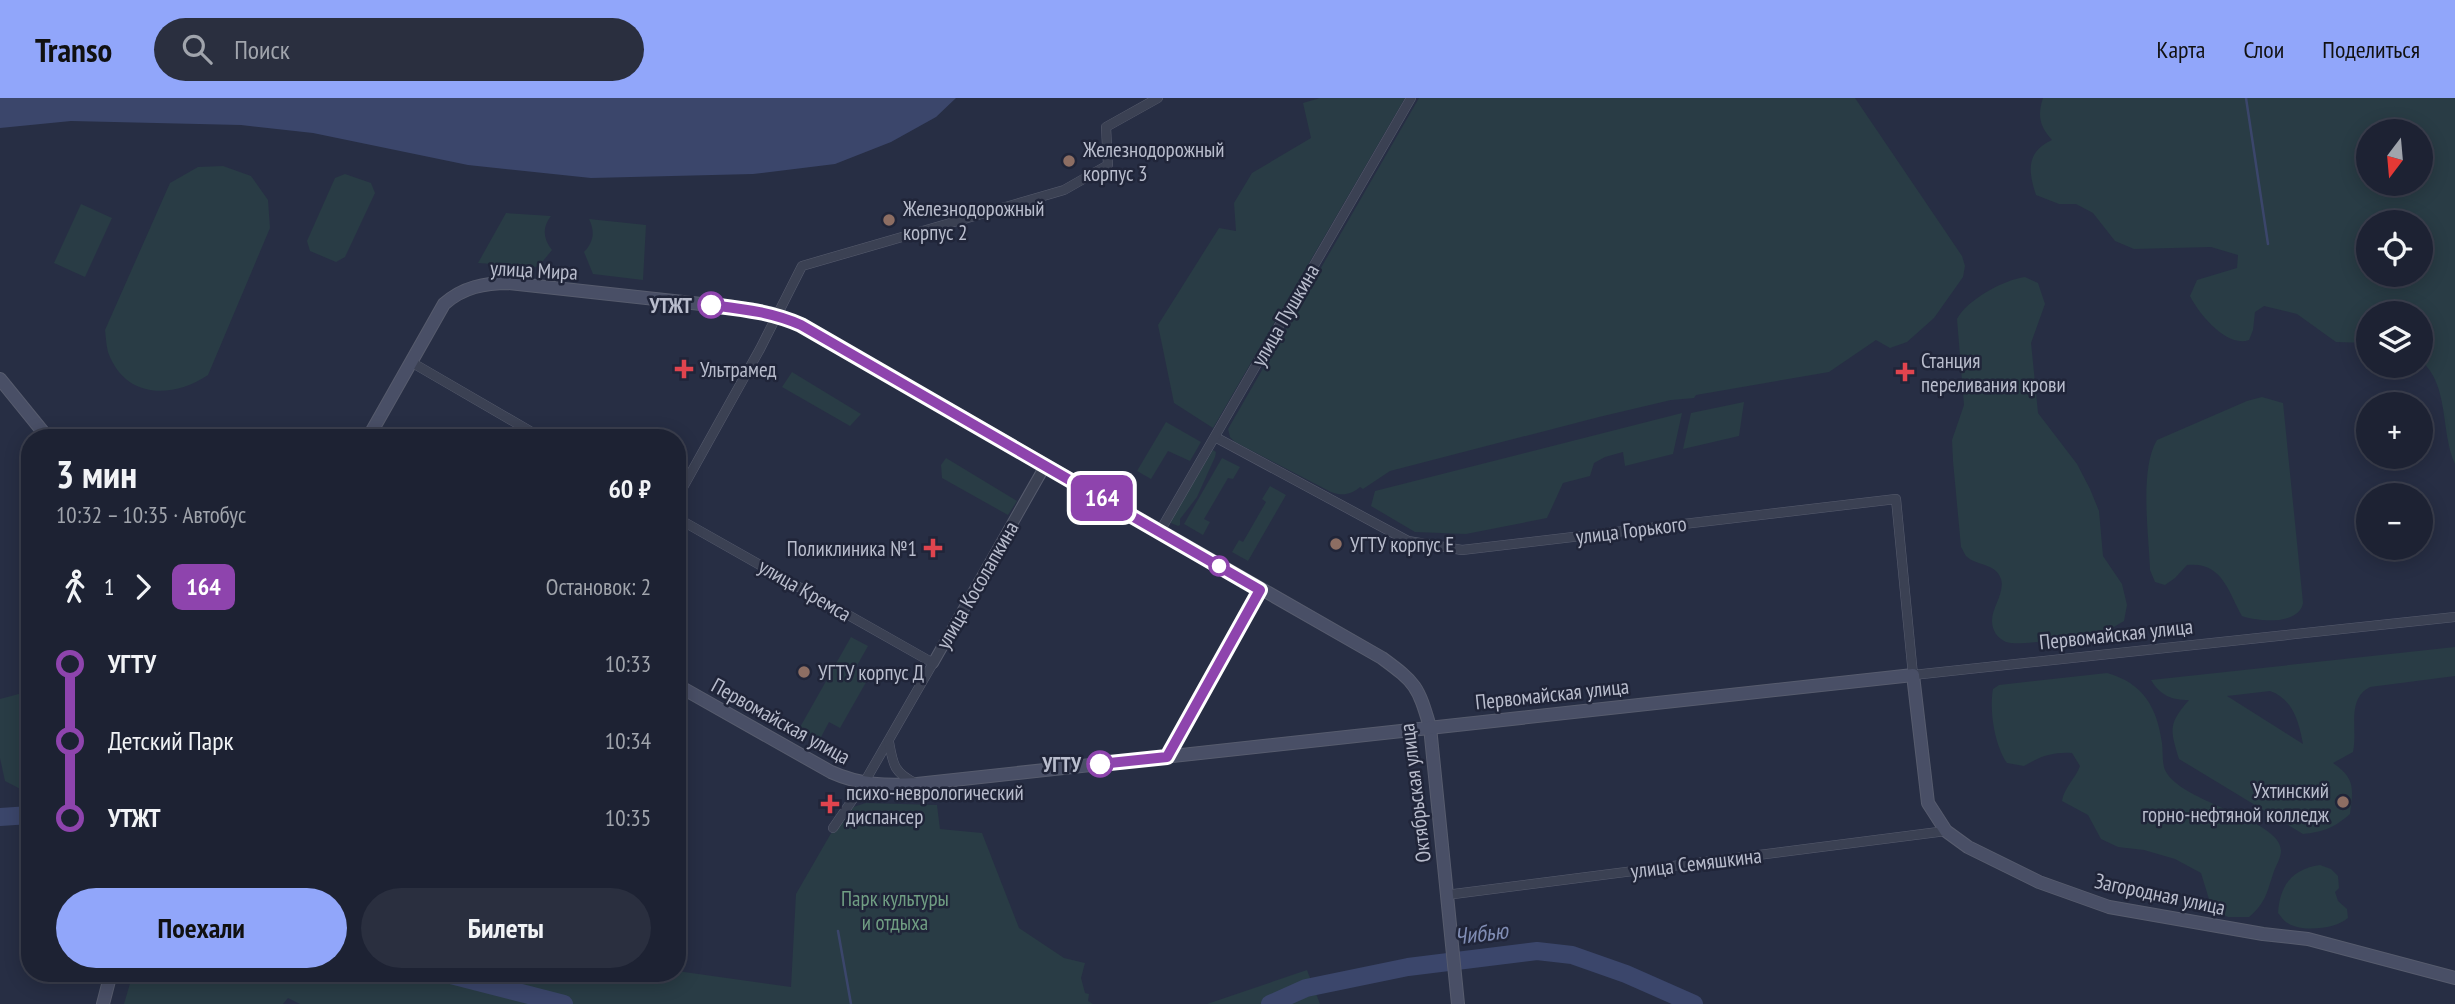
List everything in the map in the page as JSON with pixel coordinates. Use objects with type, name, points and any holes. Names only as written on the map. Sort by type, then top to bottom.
[{"type":"main road","name":"улица Мира","points":[[373,429],[444,304],[454,295],[489,284],[757,310],[778,315]]},
{"type":"main road","name":"Октябрьская улица","points":[[778,315],[801,325],[1381,658],[1408,678],[1420,694],[1430,727],[1458,1001]]},
{"type":"main road","points":[[0,379],[41,429]]},
{"type":"main road","name":"Первомайская улица","points":[[686,690],[831,772],[864,783],[887,786],[1913,675]]},
{"type":"main road","name":"Загородная улица","points":[[1913,675],[1928,803],[1946,831],[1968,847],[2039,882],[2109,907],[2308,939],[2455,978]]},
{"type":"main road","points":[[103,1004],[109,982]]},
{"type":"street","points":[[686,482],[802,266],[1064,190],[1108,165],[1106,127],[1158,98]]},
{"type":"street","name":"улица Пушкина","points":[[1160,531],[1411,98]]},
{"type":"street","points":[[411,362],[526,429]]},
{"type":"street","name":"улица Горького","points":[[1215,438],[1408,541],[1462,550],[1896,499],[1913,675]]},
{"type":"street","name":"улица Косолапкина","points":[[833,828],[889,742],[1045,466]]},
{"type":"street","name":"улица Кремса","points":[[686,523],[933,663]]},
{"type":"street","points":[[1167,757],[1260,590]]},
{"type":"street","name":"Первомайская улица","points":[[1913,675],[2455,617]]},
{"type":"street","points":[[889,742],[893,765],[902,777],[917,784]]},
{"type":"street","name":"улица Семяшкина","points":[[1446,895],[1946,831]]},
{"type":"green space","points":[[1320,98],[1405,98],[1213,428],[1174,403],[1158,325],[1219,228],[1236,231],[1234,203],[1252,173],[1311,138],[1303,103]]},
{"type":"green space","points":[[1419,98],[1855,98],[1962,256],[1965,266],[1963,277],[1934,318],[1907,342],[1890,348],[1876,340],[1829,372],[1696,395],[1694,398],[1671,400],[1599,417],[1390,471],[1363,489],[1360,487],[1350,493],[1331,492],[1235,442],[1228,429]]},
{"type":"green space","points":[[2043,98],[2455,98],[2455,464],[2447,438],[2440,395],[2433,376],[2433,301],[2356,301],[2356,343],[2336,342],[2297,314],[2264,306],[2255,312],[2249,340],[2232,339],[2207,320],[2190,296],[2197,280],[2237,268],[2238,255],[2211,247],[2134,249],[2115,241],[2093,213],[2076,204],[2059,204],[2036,195],[2031,178],[2033,156],[2052,140],[2040,116]]},
{"type":"green space","points":[[223,166],[251,176],[268,200],[270,228],[208,375],[194,383],[165,391],[138,386],[126,379],[116,367],[108,352],[105,330],[170,183],[198,167]]},
{"type":"green space","points":[[345,174],[371,183],[375,193],[345,257],[336,262],[310,251],[307,241],[335,178]]},
{"type":"green space","points":[[81,204],[112,218],[85,277],[54,263]]},
{"type":"green space","points":[[506,213],[551,216],[545,233],[552,250],[538,267],[478,263]]},
{"type":"green space","points":[[589,219],[646,225],[643,280],[593,274],[584,252],[592,236]]},
{"type":"green space","points":[[2025,277],[2038,283],[2045,304],[2031,343],[2038,413],[2077,464],[2090,489],[2099,511],[2103,556],[2122,584],[2127,605],[2124,621],[2112,628],[2042,641],[2015,643],[2003,640],[1993,628],[1992,621],[2001,579],[1995,570],[1966,556],[1961,547],[1952,440],[1964,405],[1957,319],[1986,292]]},
{"type":"green space","points":[[792,372],[861,414],[850,426],[782,387]]},
{"type":"green space","points":[[2262,397],[2283,403],[2303,603],[2294,615],[2277,620],[2258,620],[2242,616],[2228,588],[2216,573],[2208,568],[2187,565],[2165,585],[2155,582],[2150,570],[2147,485],[2151,453],[2157,440]]},
{"type":"green space","points":[[1744,402],[1739,436],[1683,449],[1691,413]]},
{"type":"green space","points":[[1682,413],[1673,454],[1625,466],[1623,452],[1605,457],[1594,463],[1590,476],[1563,483],[1547,518],[1466,534],[1415,532],[1371,506],[1375,491]]},
{"type":"green space","points":[[1166,422],[1201,442],[1190,461],[1168,451],[1151,479],[1137,471]]},
{"type":"green space","points":[[1213,450],[1216,452],[1215,457],[1197,497],[1180,519],[1180,525],[1171,523],[1170,520]]},
{"type":"green space","points":[[946,458],[1017,501],[1008,515],[942,478],[941,465]]},
{"type":"green space","points":[[1222,458],[1240,467],[1233,479],[1228,478],[1204,519],[1210,522],[1203,535],[1184,524]]},
{"type":"green space","points":[[1270,486],[1286,495],[1248,561],[1232,552],[1239,540],[1243,542],[1266,502],[1262,499]]},
{"type":"green space","points":[[851,637],[868,646],[855,669],[869,677],[840,728],[829,722],[819,741],[799,729]]},
{"type":"green space","points":[[2455,647],[2455,676],[2370,687],[2363,692],[2355,707],[2353,752],[2333,763],[2346,774],[2351,785],[2350,814],[2328,828],[2303,834],[2179,759],[2173,733],[2174,721],[2189,700],[2167,696],[2151,680]],"holes":[[[2270,691],[2278,695],[2294,712],[2303,744],[2227,696]]]},
{"type":"green space","points":[[2107,673],[2130,683],[2146,698],[2160,730],[2165,770],[2174,782],[2265,829],[2277,840],[2281,851],[2279,859],[2265,897],[2249,917],[2228,917],[2212,909],[2201,873],[2175,859],[2144,850],[2118,847],[2101,839],[2088,815],[2062,801],[2080,766],[2072,753],[2047,755],[2024,766],[2007,763],[1994,728],[1993,689],[1999,685]]},
{"type":"green space","points":[[21,693],[21,789],[5,781],[0,758],[0,699]]},
{"type":"green space","name":"Парк культуры и отдыха","points":[[866,803],[937,805],[940,829],[982,833],[1019,928],[1064,958],[1085,963],[1081,978],[1085,993],[1089,994],[1088,1001],[1093,1004],[300,1004],[288,998],[283,1004],[124,1004],[130,982],[686,982],[686,972],[791,987],[796,894],[830,835],[853,807]]},
{"type":"green space","points":[[2320,865],[2331,869],[2338,876],[2339,888],[2335,892],[2338,901],[2347,909],[2348,918],[2335,925],[2318,928],[2292,925],[2278,913],[2281,894],[2295,875]]},
{"type":"green space","points":[[1307,970],[1320,1004],[1207,1004]]},
{"type":"water","points":[[0,98],[956,98],[936,117],[891,142],[835,164],[753,174],[591,178],[468,165],[313,133],[241,125],[71,121],[0,128]]},
{"type":"waterway","points":[[2246,98],[2268,244]]},
{"type":"waterway","name":"Чибью","points":[[0,817],[21,816]]},
{"type":"waterway","points":[[838,931],[851,1004]]},
{"type":"waterway","name":"Чибью","points":[[1270,1004],[1306,988],[1408,967],[1537,951],[1572,955],[1626,974],[1694,1004]]},
{"type":"waterway","name":"Чибью","points":[[478,982],[564,1004]]},
{"type":"bus line","name":"164","points":[[711,305],[757,310],[801,325],[1260,590],[1167,757],[1100,764]]},
{"type":"place","name":"Железнодорожный корпус 3","points":[[1069,161]]},
{"type":"place","name":"Железнодорожный корпус 2","points":[[889,220]]},
{"type":"place","name":"УТЖТ","points":[[711,305]]},
{"type":"place","name":"Ультрамед","points":[[684,369]]},
{"type":"place","name":"Станция переливания крови","points":[[1905,372]]},
{"type":"place","name":"УГТУ корпус Е","points":[[1336,544]]},
{"type":"place","name":"Поликлиника №1","points":[[933,548]]},
{"type":"place","name":"УГТУ корпус Д","points":[[804,672]]},
{"type":"place","name":"УГТУ","points":[[1100,764]]},
{"type":"place","name":"Ухтинский горно-нефтяной колледж","points":[[2343,802]]},
{"type":"place","name":"психо-неврологический диспансер","points":[[830,804]]}]
